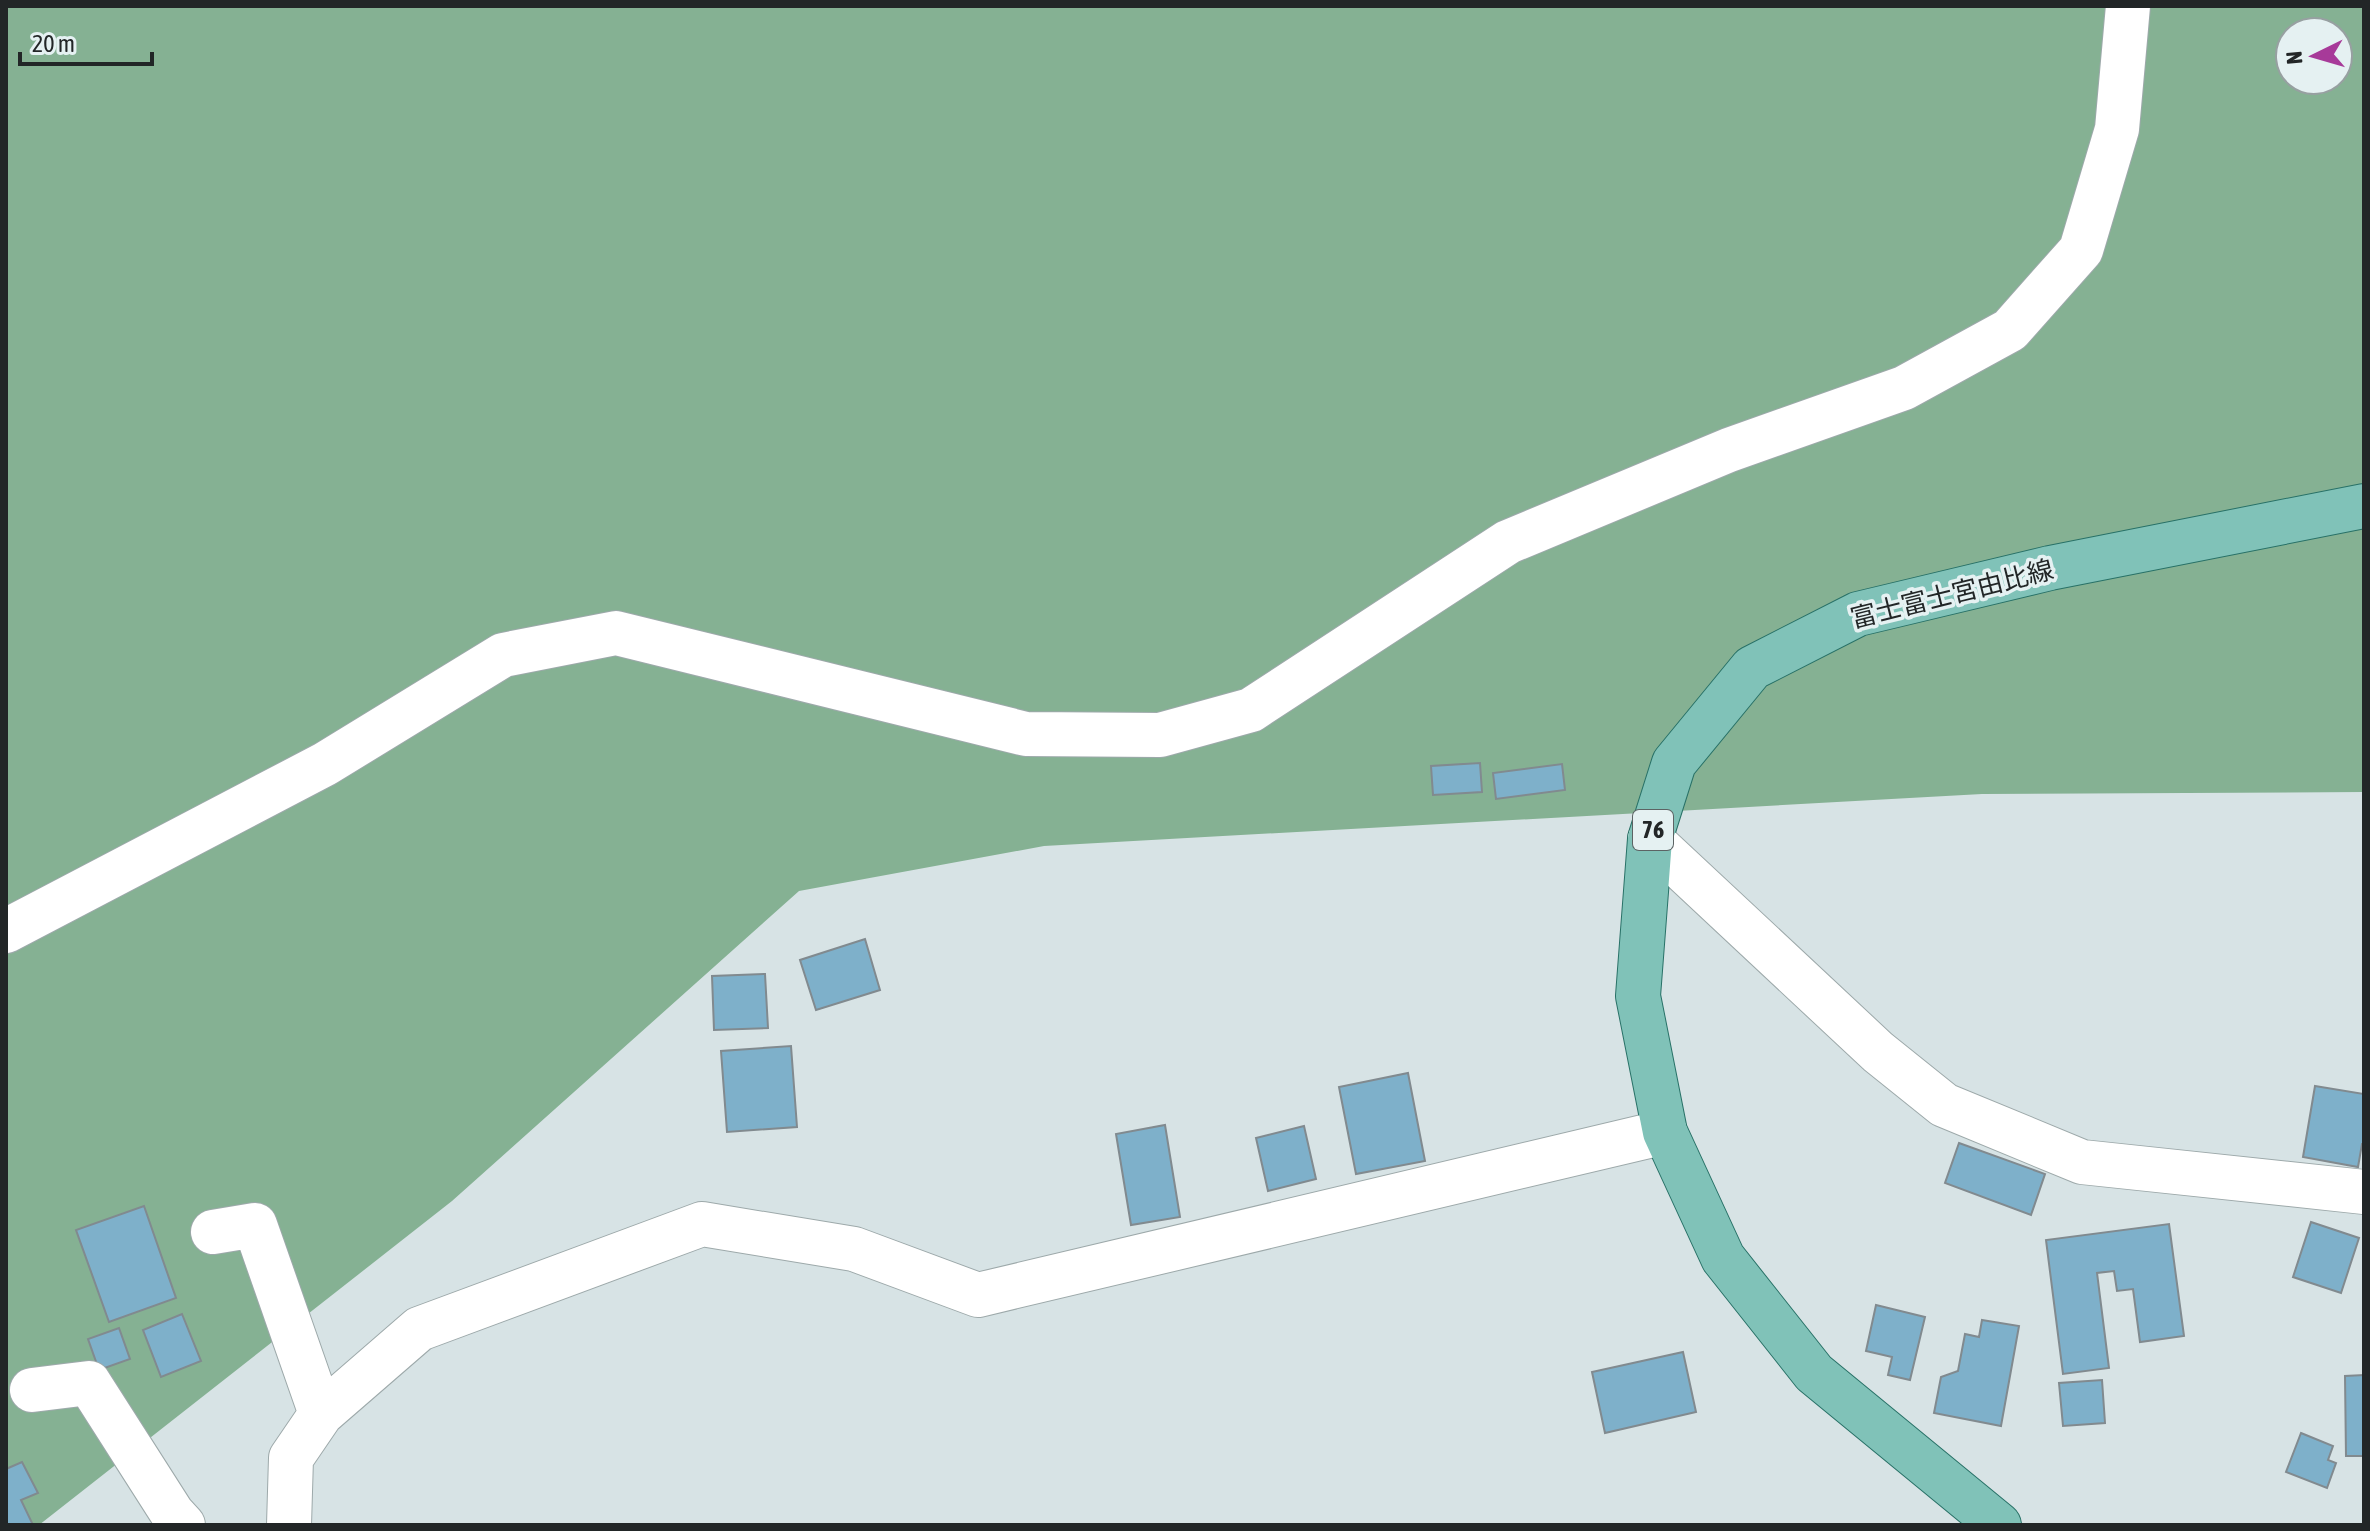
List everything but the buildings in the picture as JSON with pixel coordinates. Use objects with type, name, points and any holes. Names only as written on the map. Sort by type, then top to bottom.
[{"type":"main road","name":"富士富士宮由比線","points":[[1999,1525],[1814,1373],[1723,1258],[1665,1132],[1638,996],[1650,839],[1674,763],[1752,668],[1858,614],[2050,568],[2364,506]]},
{"type":"street","points":[[6,931],[325,764],[503,655],[616,633],[1026,734],[1160,735],[1251,710],[1508,542],[1729,450],[1904,388],[2010,330],[2081,250],[2117,129],[2128,6]]},
{"type":"street","points":[[1650,839],[1878,1052],[1944,1105],[2082,1162],[2364,1192]]},
{"type":"street","points":[[289,1525],[291,1458],[321,1414],[419,1329],[702,1224],[854,1249],[978,1295],[1665,1132]]},
{"type":"street","points":[[213,1232],[255,1225],[321,1414]]},
{"type":"street","points":[[32,1390],[89,1383],[172,1513],[183,1525]]},
{"type":"green space","points":[[6,6],[2364,6],[2364,792],[1982,794],[1044,846],[799,891],[452,1201],[39,1525],[6,1525]]}]
